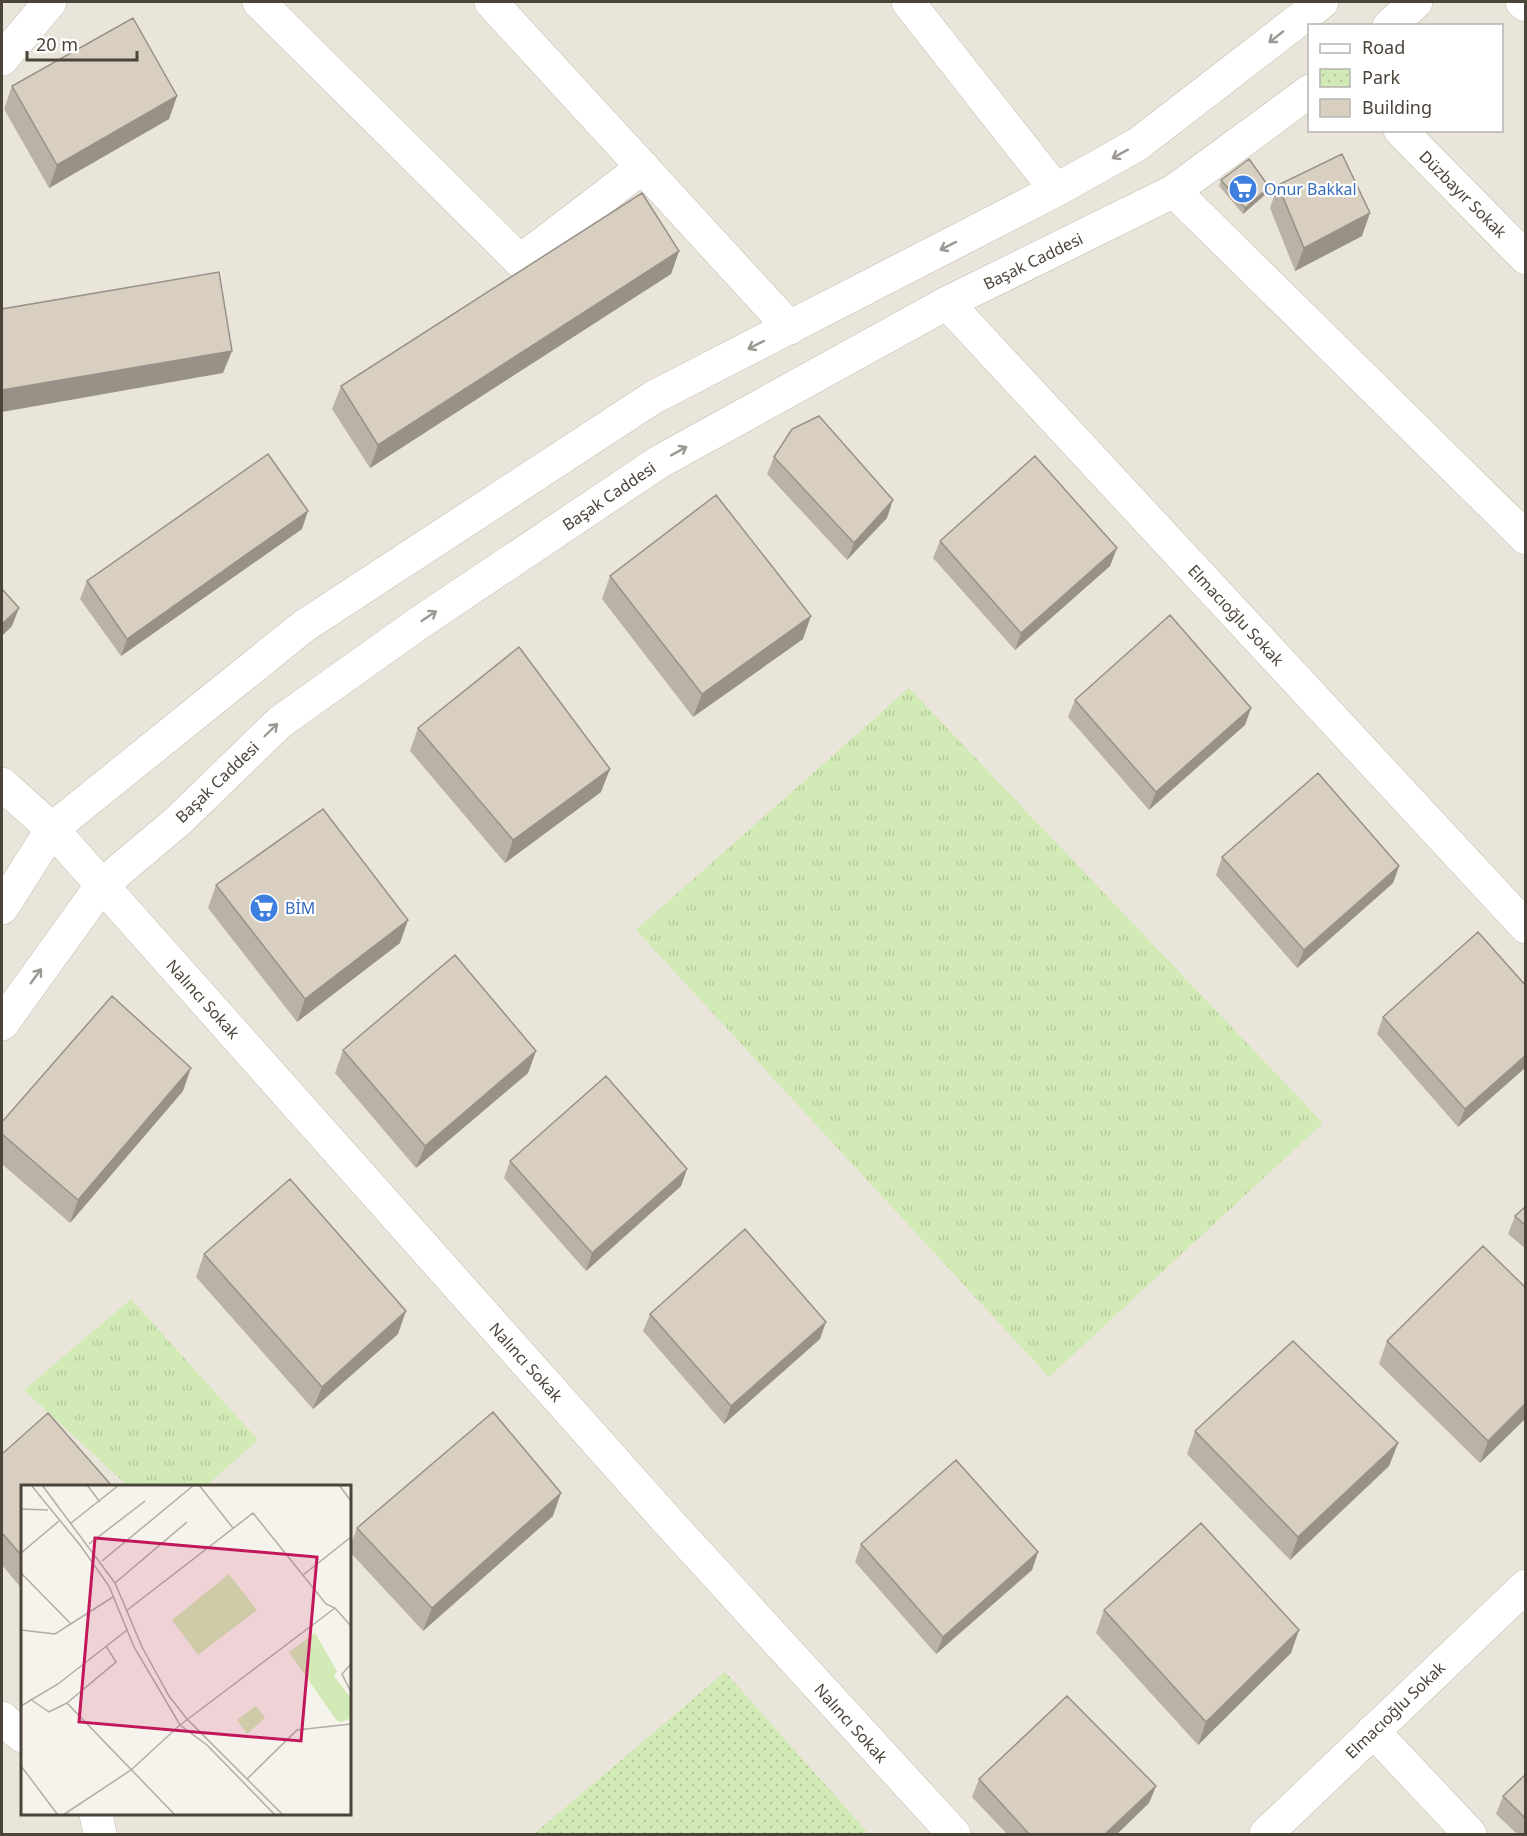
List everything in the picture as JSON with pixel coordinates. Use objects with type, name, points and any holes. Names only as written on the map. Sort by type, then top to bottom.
[{"type":"street","points":[[2,59],[50,2]]},
{"type":"street","points":[[259,2],[520,261],[643,167]]},
{"type":"street","points":[[491,2],[790,328]]},
{"type":"street","points":[[908,2],[1056,190]]},
{"type":"street","points":[[2,908],[52,829],[304,626],[654,396],[1056,190],[1138,144],[1322,2]]},
{"type":"street","points":[[1391,24],[1416,2]]},
{"type":"street","points":[[1522,2],[1526,5]]},
{"type":"street","name":"Başak Caddesi","points":[[2,1023],[102,885],[179,820],[280,722],[419,623],[659,462],[947,303],[1174,191],[1308,92]]},
{"type":"street","name":"Düzbayır Sokak","points":[[1402,132],[1526,258]]},
{"type":"street","points":[[1174,191],[1526,538]]},
{"type":"street","name":"Elmacıoğlu Sokak","points":[[947,303],[1526,927]]},
{"type":"street","name":"Nalıncı Sokak","points":[[2,784],[52,829],[648,1500],[954,1834]]},
{"type":"street","name":"Elmacıoğlu Sokak","points":[[1266,1834],[1526,1586]]},
{"type":"street","points":[[2,1718],[21,1735]]},
{"type":"street","points":[[1373,1731],[1470,1834]]},
{"type":"street","points":[[96,1815],[100,1834]]},
{"type":"shaded area","points":[[2,2],[1525,2],[1525,1834],[2,1834]]},
{"type":"green space","points":[[909,688],[1323,1123],[1049,1377],[636,930]]},
{"type":"green space","points":[[131,1299],[258,1440],[207,1485],[127,1485],[24,1390]]},
{"type":"green space","points":[[725,1672],[869,1834],[534,1834]]},
{"type":"building","points":[[133,18],[177,96],[57,165],[12,86]]},
{"type":"building","points":[[1342,154],[1370,213],[1304,248],[1278,185]]},
{"type":"building","name":"Onur Bakkal","points":[[1249,159],[1269,187],[1245,208],[1221,180]]},
{"type":"building","points":[[642,193],[679,251],[378,445],[341,386]]},
{"type":"building","points":[[219,272],[232,351],[2,390],[2,309]]},
{"type":"building","points":[[819,416],[893,500],[854,543],[774,457],[792,429]]},
{"type":"building","points":[[268,454],[308,511],[127,639],[87,581]]},
{"type":"building","points":[[1035,456],[1117,548],[1021,633],[940,541]]},
{"type":"building","points":[[716,495],[811,616],[702,694],[610,576]]},
{"type":"building","points":[[2,589],[19,608],[2,624]]},
{"type":"building","points":[[1170,615],[1251,708],[1156,792],[1075,700]]},
{"type":"building","points":[[519,647],[610,769],[513,840],[418,728]]},
{"type":"building","points":[[1318,773],[1399,866],[1304,950],[1222,857]]},
{"type":"building","points":[[323,809],[408,920],[305,999],[216,885]]},
{"type":"building","points":[[1478,932],[1526,986],[1526,1055],[1465,1109],[1383,1017]]},
{"type":"building","points":[[455,955],[536,1051],[425,1146],[343,1050]]},
{"type":"building","points":[[112,996],[191,1068],[78,1200],[2,1134],[2,1122]]},
{"type":"building","points":[[606,1076],[687,1169],[592,1253],[510,1161]]},
{"type":"building","points":[[290,1179],[406,1311],[322,1387],[204,1254]]},
{"type":"building","points":[[1526,1206],[1526,1226],[1515,1216]]},
{"type":"building","points":[[745,1229],[826,1322],[731,1406],[650,1314]]},
{"type":"building","points":[[1483,1246],[1526,1288],[1526,1403],[1488,1441],[1387,1341]]},
{"type":"building","points":[[1293,1341],[1398,1443],[1298,1537],[1195,1431]]},
{"type":"building","points":[[493,1412],[561,1493],[432,1608],[357,1528]]},
{"type":"building","points":[[48,1413],[111,1485],[21,1485],[21,1555],[2,1533],[2,1454]]},
{"type":"building","points":[[956,1460],[1038,1552],[943,1637],[861,1544]]},
{"type":"building","points":[[1201,1523],[1299,1630],[1206,1722],[1104,1610]]},
{"type":"building","points":[[1067,1696],[1156,1786],[1105,1834],[1029,1834],[979,1779]]},
{"type":"building","points":[[1526,1774],[1526,1819],[1503,1796]]},
{"type":"place","name":"Onur Bakkal","points":[[1243,189]]},
{"type":"place","name":"BİM","points":[[264,908]]}]
